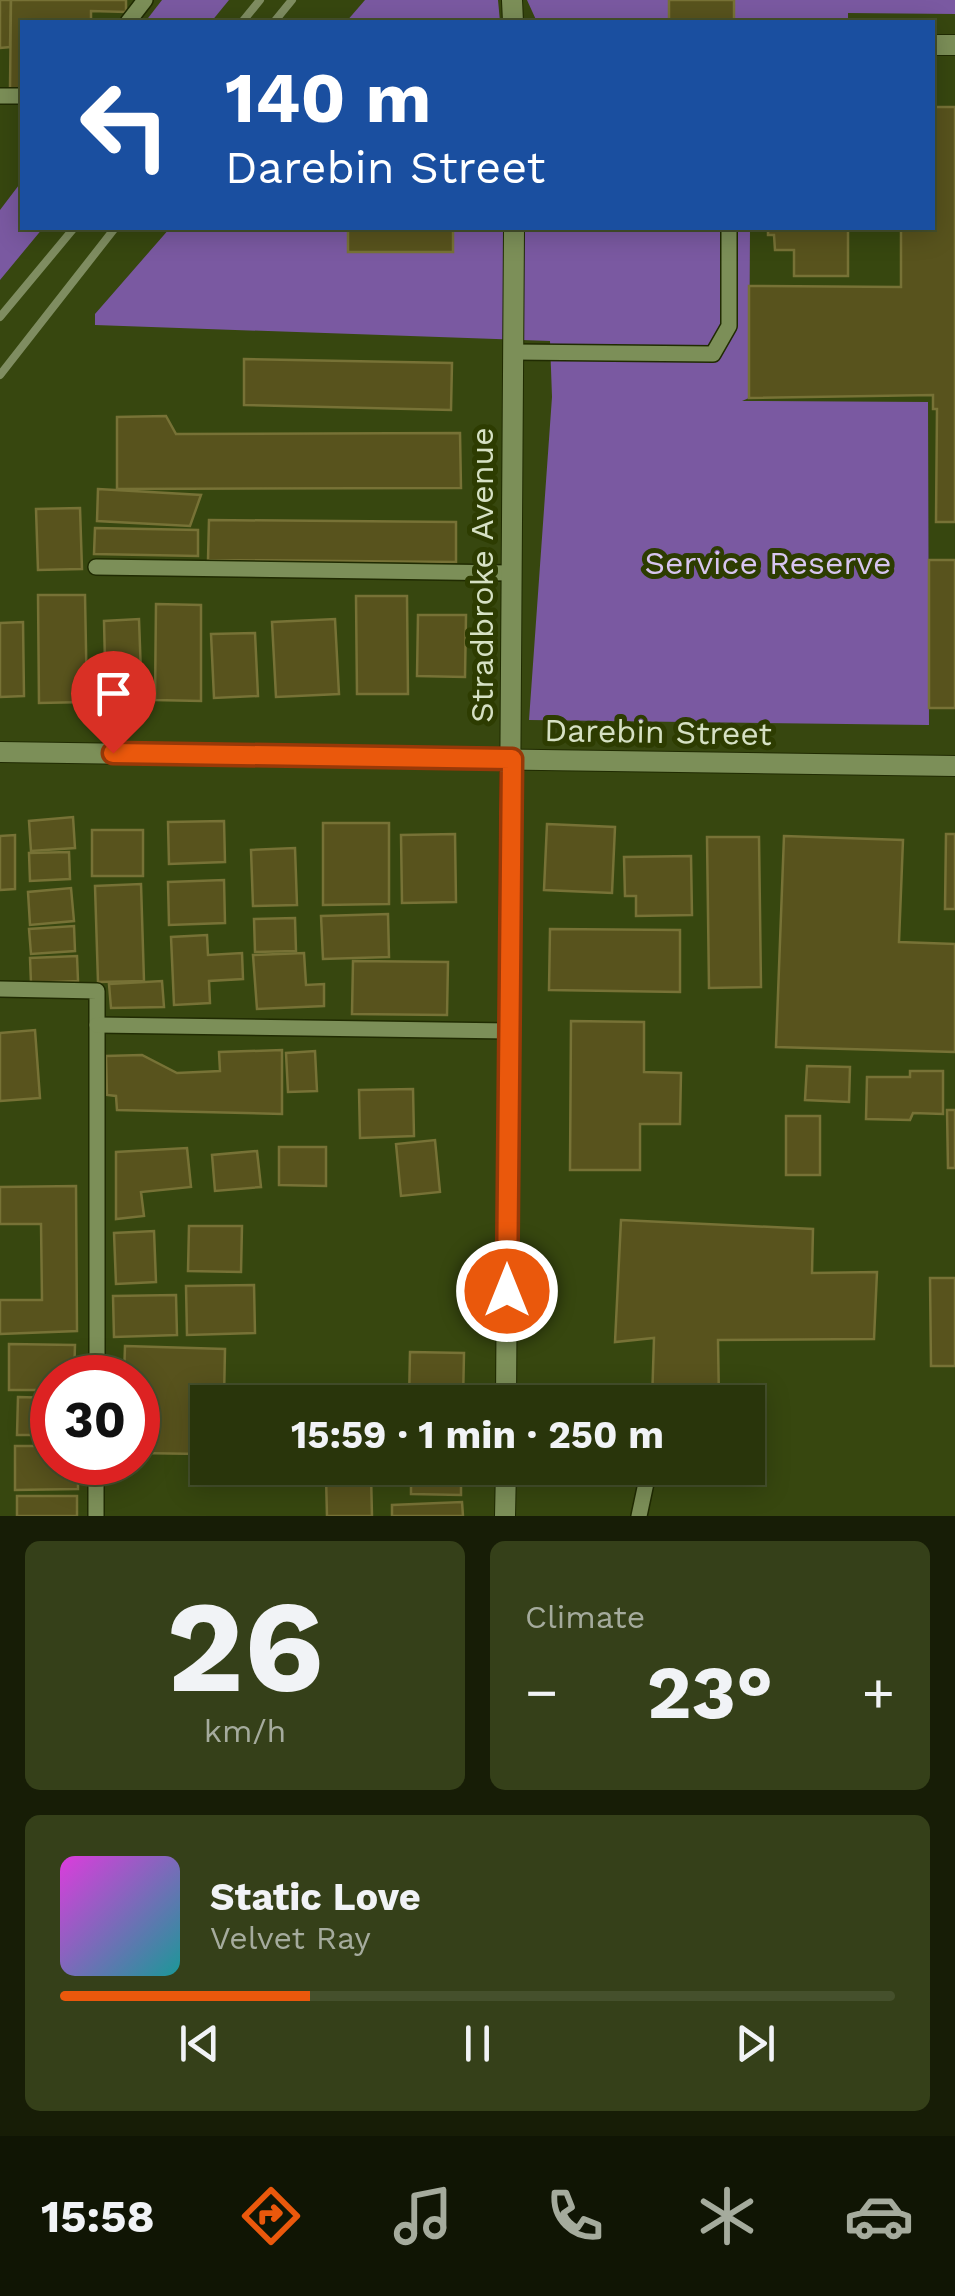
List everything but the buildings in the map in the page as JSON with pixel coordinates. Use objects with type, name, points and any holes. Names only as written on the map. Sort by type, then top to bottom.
[{"type":"street","name":"Stradbroke Avenue","points":[[506,1385],[514,230]]},
{"type":"street","name":"Darebin Street","points":[[0,752],[955,766]]},
{"type":"street","points":[[505,1516],[506,1485]]},
{"type":"lane","points":[[130,20],[146,0]]},
{"type":"lane","points":[[513,352],[713,354],[730,326],[729,230]]},
{"type":"lane","points":[[96,567],[512,573]]},
{"type":"lane","points":[[0,990],[97,991],[96,1355]]},
{"type":"lane","points":[[98,1025],[510,1031]]},
{"type":"lane","points":[[96,1485],[96,1516]]},
{"type":"lane","points":[[639,1516],[646,1485]]},
{"type":"green space","points":[[162,0],[229,0],[213,20],[147,20]]},
{"type":"green space","points":[[365,0],[498,0],[500,20],[348,20]]},
{"type":"green space","points":[[527,0],[955,0],[955,14],[848,13],[848,20],[536,20]]},
{"type":"green space","points":[[20,184],[20,230],[41,230],[0,280],[0,210]]},
{"type":"green space","name":"Service Reserve","points":[[168,230],[750,230],[749,398],[742,401],[928,402],[929,725],[529,720],[552,397],[550,341],[95,325],[95,314]]},
{"type":"railway","points":[[244,20],[260,0]]},
{"type":"railway","points":[[276,20],[292,0]]},
{"type":"railway","points":[[0,317],[72,230]]},
{"type":"railway","points":[[0,375],[113,230]]},
{"type":"route","points":[[113,753],[512,759],[507,1291]]}]
